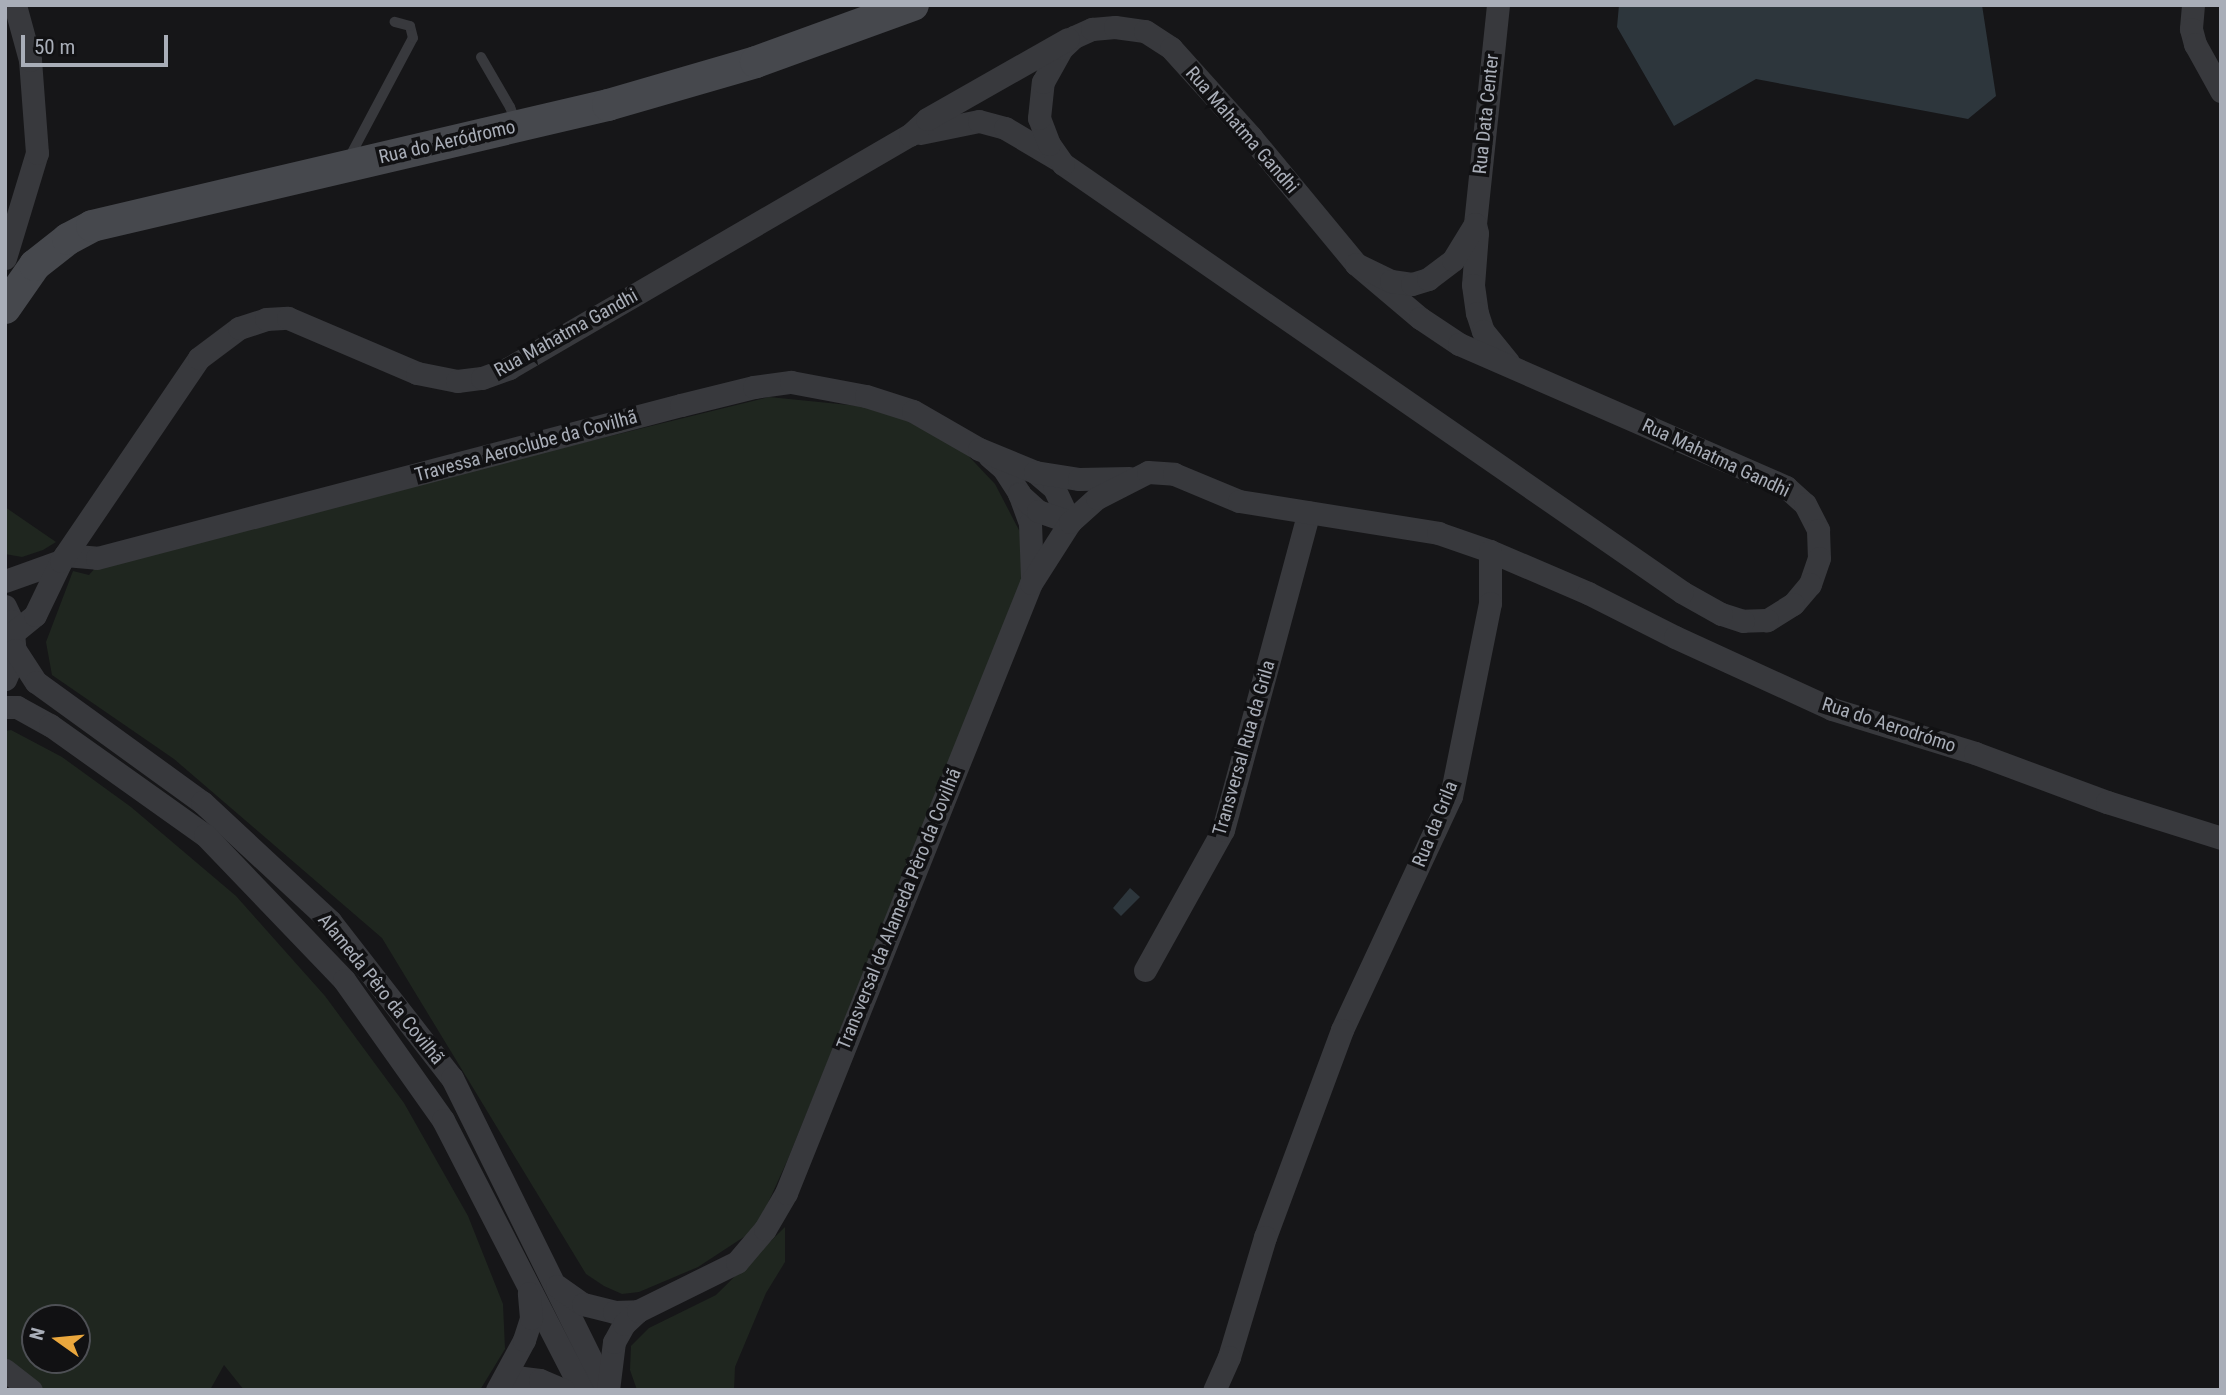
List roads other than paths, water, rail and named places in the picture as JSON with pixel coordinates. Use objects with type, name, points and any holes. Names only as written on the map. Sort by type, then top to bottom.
[{"type":"main road","name":"Rua do Aeródromo","points":[[5,308],[36,265],[68,239],[92,226],[608,105],[745,66],[913,5]]},
{"type":"street","points":[[5,258],[37,153],[30,60],[15,5]]},
{"type":"street","name":"Rua Data Center","points":[[1498,5],[1475,223],[1477,233],[1474,285],[1477,313],[1491,344],[1513,367]]},
{"type":"street","points":[[2193,5],[2191,29],[2195,44],[2221,91]]},
{"type":"street","name":"Rua Mahatma Gandhi","points":[[14,642],[35,615],[63,558],[199,358],[239,328],[266,319],[288,318],[436,379],[482,378],[509,368],[910,135],[927,119],[1055,43],[1092,29],[1115,27],[1145,32],[1171,48],[1251,137],[1356,264],[1420,318],[1459,344],[1786,487],[1805,503],[1818,530],[1819,558],[1810,584],[1793,604],[1767,620],[1743,621],[1721,614],[1682,592],[1057,159],[1005,128],[979,121],[910,135]]},
{"type":"street","points":[[1057,159],[1039,118],[1039,102],[1051,66],[1074,37]]},
{"type":"street","name":"Rua Data Center","points":[[1356,264],[1391,281],[1412,284],[1428,279],[1453,260],[1475,223]]},
{"type":"street","name":"Travessa Aeroclube da Covilhã","points":[[63,558],[97,558],[754,387],[791,382],[866,396],[913,411],[979,449],[1035,472],[1079,479],[1132,478]]},
{"type":"street","name":"Travessa Aeroclube da Covilhã","points":[[979,449],[1003,468],[1019,494],[1030,523],[1033,555],[1031,583]]},
{"type":"street","name":"Travessa Aeroclube da Covilhã","points":[[1035,472],[1054,488],[1070,522]]},
{"type":"street","points":[[1132,478],[1147,472],[1174,474],[1240,501],[1438,533],[1490,551]]},
{"type":"street","name":"Transversal da Alameda Pêro da Covilhã","points":[[607,1390],[614,1342],[624,1324],[638,1311],[737,1262],[765,1229],[786,1192],[1031,583],[1070,522],[1097,498],[1132,478]]},
{"type":"street","name":"Travessa Aeroclube da Covilhã","points":[[1019,494],[1038,511],[1070,522]]},
{"type":"street","name":"Transversal Rua da Grila","points":[[1145,970],[1223,830],[1309,512]]},
{"type":"street","name":"Rua do Aerodrómo","points":[[1490,551],[1588,593],[1675,637],[1832,709],[1975,753],[2107,802],[2221,838]]},
{"type":"street","name":"Rua da Grila","points":[[1214,1390],[1229,1357],[1265,1237],[1342,1030],[1451,796],[1490,603],[1490,551]]},
{"type":"street","points":[[5,581],[63,558]]},
{"type":"street","name":"Alameda Pêro da Covilhã","points":[[5,606],[14,642],[36,682],[202,802],[330,921],[452,1078],[607,1390]]},
{"type":"street","points":[[5,679],[14,642]]},
{"type":"street","name":"Alameda Pêro da Covilhã","points":[[5,707],[17,707],[50,725],[205,835],[344,980],[443,1120],[582,1390]]},
{"type":"street","name":"Transversal da Alameda Pêro da Covilhã","points":[[554,1284],[583,1304],[614,1312],[638,1311]]},
{"type":"street","points":[[528,1286],[531,1318],[502,1383],[540,1380],[563,1390]]},
{"type":"street","points":[[5,1370],[31,1390]]},
{"type":"lane","points":[[345,166],[413,38],[410,26],[395,22]]},
{"type":"lane","points":[[481,57],[510,107],[517,126]]}]
